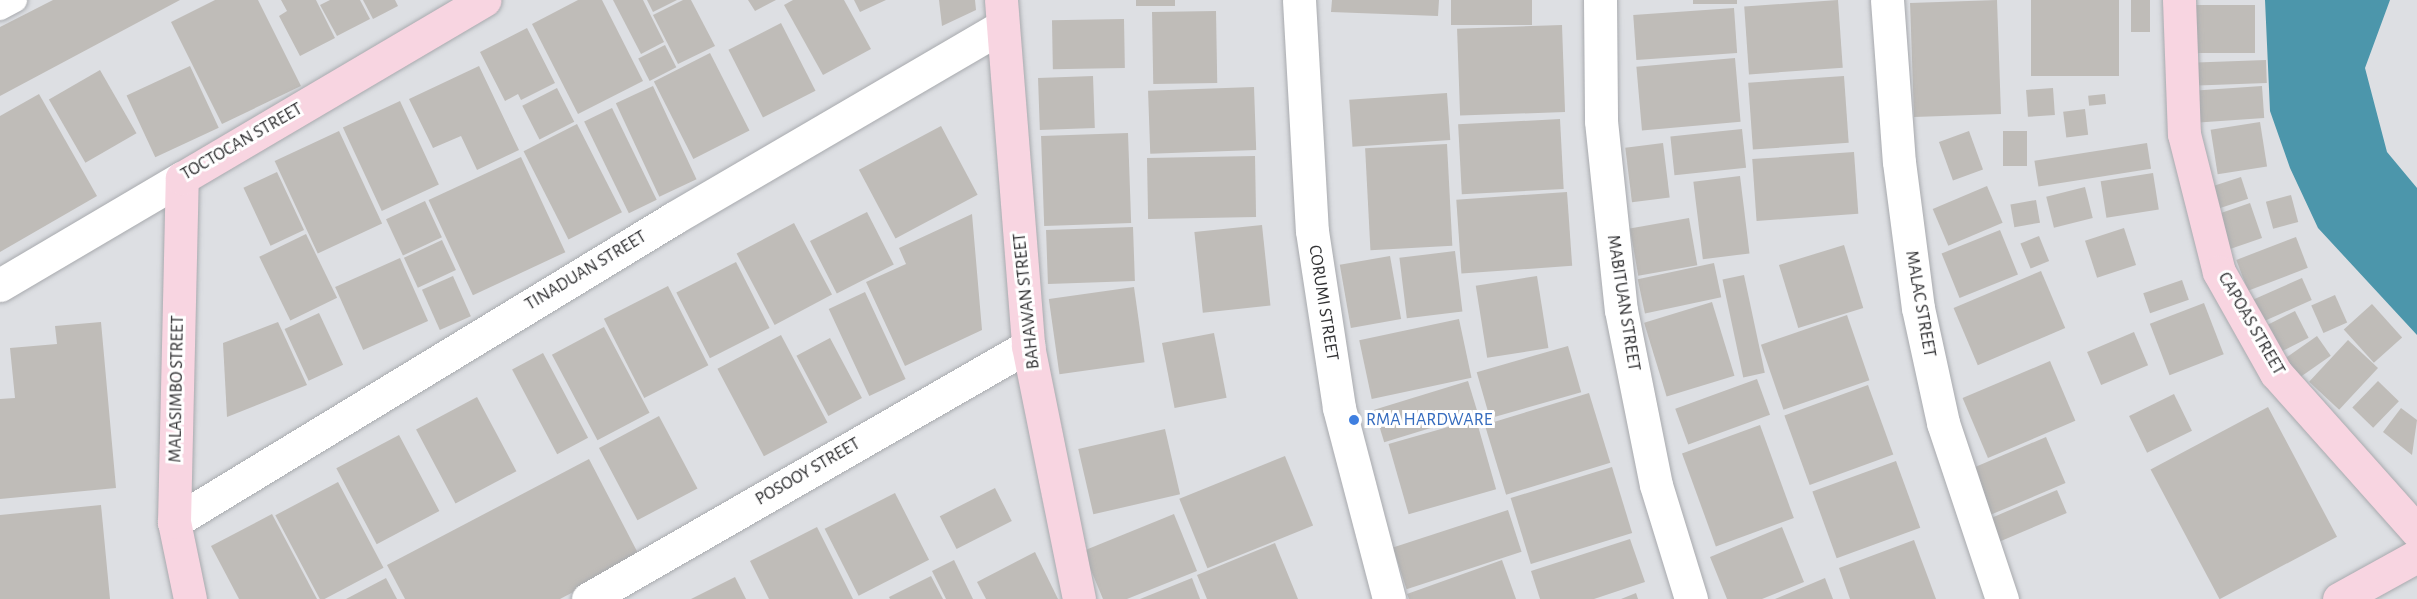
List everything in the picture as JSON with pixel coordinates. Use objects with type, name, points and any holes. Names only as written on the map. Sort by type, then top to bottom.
[{"type":"street","name":"TOCTOCAN STREET","points":[[0,285],[484,0]]},
{"type":"street","name":"CORUMI STREET","points":[[1299,0],[1312,231],[1339,408],[1389,599]]},
{"type":"street","name":"MABITUAN STREET","points":[[1600,0],[1601,121],[1621,310],[1656,485],[1691,599]]},
{"type":"street","name":"MALAC STREET","points":[[1887,0],[1899,162],[1918,308],[1943,423],[2002,599]]},
{"type":"street","name":"CAPOAS STREET","points":[[2179,0],[2184,134],[2219,272],[2276,373],[2417,531]]},
{"type":"street","name":"BAHAWAN STREET","points":[[1001,14],[1028,346],[1079,599]]},
{"type":"street","name":"TINADUAN STREET","points":[[174,522],[705,200],[1001,14]]},
{"type":"street","name":"MALASIMBO STREET","points":[[182,178],[174,522],[190,599]]},
{"type":"street","name":"POSOOY STREET","points":[[588,599],[1028,346]]},
{"type":"street","points":[[2339,599],[2417,556]]},
{"type":"lane","points":[[0,9],[15,0]]},
{"type":"water","points":[[2265,0],[2390,0],[2365,68],[2387,152],[2417,188],[2417,335],[2318,228],[2290,168],[2270,111]]},
{"type":"building","points":[[53,0],[180,0],[0,96],[0,27]]},
{"type":"building","points":[[215,0],[258,0],[301,86],[222,124],[171,22]]},
{"type":"building","points":[[281,0],[316,0],[335,38],[300,56],[279,16],[287,11]]},
{"type":"building","points":[[330,0],[360,0],[370,19],[337,36],[320,5]]},
{"type":"building","points":[[363,0],[395,0],[398,6],[373,19]]},
{"type":"building","points":[[578,0],[602,0],[643,81],[578,114],[532,24]]},
{"type":"building","points":[[613,0],[643,0],[664,42],[641,54]]},
{"type":"building","points":[[647,0],[677,0],[653,12]]},
{"type":"building","points":[[683,0],[691,0],[715,46],[678,64],[653,15]]},
{"type":"building","points":[[748,0],[776,0],[755,11]]},
{"type":"building","points":[[793,0],[844,0],[871,49],[823,75],[784,5]]},
{"type":"building","points":[[854,0],[886,0],[860,12]]},
{"type":"building","points":[[939,0],[975,0],[976,10],[942,26]]},
{"type":"building","points":[[1136,0],[1175,0],[1175,6],[1136,6]]},
{"type":"building","points":[[1332,0],[1439,0],[1438,16],[1331,12]]},
{"type":"building","points":[[1451,0],[1532,0],[1532,25],[1451,25]]},
{"type":"building","points":[[1693,0],[1737,0],[1737,4],[1693,4]]},
{"type":"building","points":[[1838,0],[1843,68],[1749,74],[1744,7]]},
{"type":"building","points":[[1997,0],[2001,114],[1914,117],[1910,3]]},
{"type":"building","points":[[2031,0],[2119,0],[2119,76],[2031,76]]},
{"type":"building","points":[[2131,0],[2150,0],[2150,32],[2131,32]]},
{"type":"building","points":[[2194,5],[2255,5],[2255,53],[2194,53]]},
{"type":"building","points":[[1734,8],[1737,53],[1636,60],[1633,15]]},
{"type":"building","points":[[1216,11],[1217,83],[1153,84],[1152,12]]},
{"type":"building","points":[[1124,19],[1125,68],[1053,69],[1052,20]]},
{"type":"building","points":[[781,23],[816,91],[763,118],[728,50]]},
{"type":"building","points":[[1562,25],[1565,112],[1460,116],[1457,29]]},
{"type":"building","points":[[527,28],[555,83],[521,100],[518,94],[505,101],[480,52]]},
{"type":"building","points":[[665,45],[676,67],[650,81],[638,59]]},
{"type":"building","points":[[710,53],[749,131],[693,159],[654,82]]},
{"type":"building","points":[[1735,58],[1741,122],[1642,130],[1636,67]]},
{"type":"building","points":[[2266,60],[2267,83],[2198,85],[2197,62]]},
{"type":"building","points":[[190,66],[219,128],[155,157],[127,96]]},
{"type":"building","points":[[479,66],[519,150],[477,170],[461,136],[433,148],[409,99]]},
{"type":"building","points":[[100,70],[136,133],[85,163],[49,100]]},
{"type":"building","points":[[1093,76],[1095,128],[1040,130],[1038,78]]},
{"type":"building","points":[[1844,76],[1849,143],[1753,150],[1748,83]]},
{"type":"building","points":[[653,86],[697,179],[659,197],[616,103]]},
{"type":"building","points":[[2262,86],[2264,118],[2195,123],[2193,91]]},
{"type":"building","points":[[1254,87],[1256,150],[1150,154],[1148,91]]},
{"type":"building","points":[[557,88],[574,122],[540,140],[522,106]]},
{"type":"building","points":[[2053,88],[2055,115],[2028,117],[2026,90]]},
{"type":"building","points":[[1447,93],[1450,140],[1353,147],[1349,100]]},
{"type":"building","points":[[39,94],[97,196],[0,252],[0,116]]},
{"type":"building","points":[[2105,94],[2106,104],[2089,106],[2088,96]]},
{"type":"building","points":[[400,101],[439,184],[382,211],[343,128]]},
{"type":"building","points":[[612,108],[657,200],[629,213],[584,122]]},
{"type":"building","points":[[2085,109],[2088,135],[2066,137],[2063,112]]},
{"type":"building","points":[[1560,119],[1564,189],[1462,194],[1458,124]]},
{"type":"building","points":[[2260,122],[2267,166],[2218,174],[2211,130]]},
{"type":"building","points":[[577,124],[622,212],[568,239],[524,151]]},
{"type":"building","points":[[941,126],[978,195],[896,239],[859,170]]},
{"type":"building","points":[[1742,129],[1746,168],[1674,175],[1670,137]]},
{"type":"building","points":[[339,131],[382,223],[318,253],[275,161]]},
{"type":"building","points":[[1969,131],[1983,170],[1953,180],[1939,142]]},
{"type":"building","points":[[2003,131],[2027,131],[2027,166],[2003,166]]},
{"type":"building","points":[[1128,133],[1131,223],[1044,226],[1041,136]]},
{"type":"building","points":[[1663,143],[1670,198],[1632,202],[1625,148]]},
{"type":"building","points":[[2147,143],[2151,169],[2038,187],[2034,161]]},
{"type":"building","points":[[1447,144],[1452,246],[1370,250],[1365,148]]},
{"type":"building","points":[[1854,152],[1858,214],[1757,221],[1752,159]]},
{"type":"building","points":[[1255,156],[1256,217],[1148,219],[1147,158]]},
{"type":"building","points":[[521,157],[565,252],[473,295],[429,200]]},
{"type":"building","points":[[277,172],[304,230],[271,246],[243,188]]},
{"type":"building","points":[[2153,173],[2159,210],[2106,218],[2101,181]]},
{"type":"building","points":[[1740,176],[1750,253],[1703,259],[1693,182]]},
{"type":"building","points":[[2241,177],[2248,199],[2216,209],[2209,188]]},
{"type":"building","points":[[1987,186],[2003,223],[1948,246],[1933,209]]},
{"type":"building","points":[[2085,187],[2093,218],[2054,228],[2046,197]]},
{"type":"building","points":[[1567,192],[1572,266],[1461,274],[1456,200]]},
{"type":"building","points":[[2291,195],[2298,222],[2273,229],[2266,202]]},
{"type":"building","points":[[2036,200],[2040,223],[2014,227],[2010,205]]},
{"type":"building","points":[[425,201],[442,237],[403,255],[386,219]]},
{"type":"building","points":[[2250,203],[2262,238],[2228,250],[2216,215]]},
{"type":"building","points":[[867,212],[894,265],[837,294],[810,241]]},
{"type":"building","points":[[972,214],[982,330],[905,366],[866,282],[906,264],[899,248]]},
{"type":"building","points":[[1689,218],[1697,265],[1638,276],[1630,228]]},
{"type":"building","points":[[794,223],[832,295],[775,325],[737,254]]},
{"type":"building","points":[[1262,225],[1270,306],[1203,313],[1194,232]]},
{"type":"building","points":[[1133,227],[1135,281],[1048,284],[1046,230]]},
{"type":"building","points":[[2124,228],[2136,265],[2097,278],[2085,241]]},
{"type":"building","points":[[2000,230],[2018,275],[1960,298],[1942,254]]},
{"type":"building","points":[[306,234],[337,298],[290,321],[259,257]]},
{"type":"building","points":[[2039,236],[2049,261],[2031,269],[2020,243]]},
{"type":"building","points":[[2296,237],[2308,268],[2248,291],[2236,260]]},
{"type":"building","points":[[442,240],[456,270],[418,288],[404,258]]},
{"type":"building","points":[[1844,245],[1863,308],[1798,328],[1779,265]]},
{"type":"building","points":[[1455,251],[1462,312],[1407,318],[1399,258]]},
{"type":"building","points":[[1390,256],[1401,319],[1351,328],[1340,265]]},
{"type":"building","points":[[400,258],[428,321],[363,350],[335,287]]},
{"type":"building","points":[[736,262],[770,328],[710,358],[676,292]]},
{"type":"building","points":[[1714,263],[1721,297],[1645,313],[1638,279]]},
{"type":"building","points":[[2041,271],[2065,328],[1978,365],[1954,308]]},
{"type":"building","points":[[1744,275],[1765,373],[1743,377],[1722,280]]},
{"type":"building","points":[[453,276],[471,316],[440,330],[422,290]]},
{"type":"building","points":[[1537,276],[1548,348],[1487,358],[1476,286]]},
{"type":"building","points":[[2302,278],[2312,300],[2262,322],[2252,300]]},
{"type":"building","points":[[2182,280],[2189,300],[2150,313],[2143,293]]},
{"type":"building","points":[[668,286],[708,365],[644,398],[604,319]]},
{"type":"building","points":[[1134,287],[1145,362],[1059,374],[1049,299]]},
{"type":"building","points":[[865,292],[906,379],[869,396],[829,309]]},
{"type":"building","points":[[2335,295],[2347,322],[2323,333],[2311,306]]},
{"type":"building","points":[[1712,302],[1735,376],[1667,396],[1644,323]]},
{"type":"building","points":[[2204,303],[2224,354],[2170,375],[2150,324]]},
{"type":"building","points":[[2372,304],[2402,337],[2374,363],[2344,329]]},
{"type":"building","points":[[2295,311],[2309,338],[2282,351],[2268,325]]},
{"type":"building","points":[[319,313],[343,365],[309,381],[285,329]]},
{"type":"building","points":[[1847,315],[1869,380],[1783,410],[1761,345]]},
{"type":"building","points":[[1459,319],[1471,378],[1372,399],[1359,340]]},
{"type":"building","points":[[101,322],[116,488],[0,499],[0,399],[15,398],[10,348],[57,344],[55,326]]},
{"type":"building","points":[[278,322],[307,385],[227,417],[223,343]]},
{"type":"building","points":[[604,327],[650,413],[597,440],[552,355]]},
{"type":"building","points":[[2134,332],[2148,365],[2101,385],[2087,352]]},
{"type":"building","points":[[1214,333],[1227,398],[1175,408],[1162,343]]},
{"type":"building","points":[[781,335],[827,422],[764,456],[717,369]]},
{"type":"building","points":[[2317,336],[2331,356],[2300,377],[2286,358]]},
{"type":"building","points":[[830,338],[862,398],[828,416],[796,356]]},
{"type":"building","points":[[2348,340],[2378,368],[2339,410],[2309,382]]},
{"type":"building","points":[[1568,346],[1581,392],[1490,418],[1477,372]]},
{"type":"building","points":[[543,353],[588,438],[557,454],[512,369]]},
{"type":"building","points":[[2050,361],[2075,421],[1988,458],[1963,398]]},
{"type":"building","points":[[1757,379],[1770,415],[1688,444],[1675,409]]},
{"type":"building","points":[[1468,381],[1478,414],[1384,442],[1374,410]]},
{"type":"building","points":[[2378,381],[2399,401],[2373,428],[2352,408]]},
{"type":"building","points":[[1868,385],[1893,455],[1810,485],[1784,415]]},
{"type":"building","points":[[1589,393],[1610,463],[1506,495],[1485,425]]},
{"type":"building","points":[[2174,394],[2192,431],[2147,453],[2129,416]]},
{"type":"building","points":[[477,397],[516,471],[456,504],[416,429]]},
{"type":"building","points":[[2268,407],[2337,537],[2219,599],[2151,469]]},
{"type":"building","points":[[2401,408],[2417,420],[2412,455],[2383,432]]},
{"type":"building","points":[[659,416],[697,488],[637,520],[599,448]]},
{"type":"building","points":[[1476,419],[1496,489],[1409,514],[1389,444]]},
{"type":"building","points":[[1760,425],[1794,518],[1716,546],[1682,453]]},
{"type":"building","points":[[1165,429],[1180,494],[1093,514],[1078,449]]},
{"type":"building","points":[[399,435],[439,511],[377,544],[336,468]]},
{"type":"building","points":[[2046,437],[2066,483],[1988,516],[1969,470]]},
{"type":"building","points":[[1285,456],[1313,526],[1207,568],[1179,499]]},
{"type":"building","points":[[589,459],[640,557],[560,599],[405,599],[387,565]]},
{"type":"building","points":[[1896,461],[1920,528],[1837,558],[1812,491]]},
{"type":"building","points":[[1612,467],[1632,533],[1531,564],[1511,498]]},
{"type":"building","points":[[338,482],[384,568],[325,599],[320,599],[275,515]]},
{"type":"building","points":[[995,488],[1012,521],[957,549],[940,516]]},
{"type":"building","points":[[2057,490],[2067,513],[1999,542],[1989,519]]},
{"type":"building","points":[[895,493],[929,560],[859,596],[825,529]]},
{"type":"building","points":[[101,505],[110,599],[0,599],[0,515]]},
{"type":"building","points":[[1508,510],[1522,552],[1407,589],[1393,547]]},
{"type":"building","points":[[272,514],[317,599],[239,599],[211,546]]},
{"type":"building","points":[[1174,514],[1197,571],[1127,599],[1103,599],[1083,551]]},
{"type":"building","points":[[817,527],[853,599],[769,599],[750,561]]},
{"type":"building","points":[[1782,527],[1804,582],[1762,599],[1727,599],[1710,557]]},
{"type":"building","points":[[1630,539],[1645,582],[1594,599],[1540,599],[1531,571]]},
{"type":"building","points":[[1914,540],[1936,599],[1850,599],[1839,568]]},
{"type":"building","points":[[1275,543],[1298,599],[1207,599],[1197,575]]},
{"type":"building","points":[[1035,552],[1058,599],[986,599],[977,582]]},
{"type":"building","points":[[954,560],[973,599],[946,599],[932,571]]},
{"type":"building","points":[[1502,560],[1516,599],[1409,599],[1407,594]]},
{"type":"building","points":[[931,576],[943,599],[890,599],[889,597]]},
{"type":"building","points":[[735,577],[746,599],[691,599]]},
{"type":"building","points":[[386,578],[397,599],[346,599]]},
{"type":"building","points":[[1192,578],[1200,599],[1140,599]]},
{"type":"building","points":[[1825,578],[1833,599],[1775,599]]},
{"type":"building","points":[[1636,593],[1638,599],[1621,599]]},
{"type":"place","name":"RMA HARDWARE","points":[[1354,420]]}]
